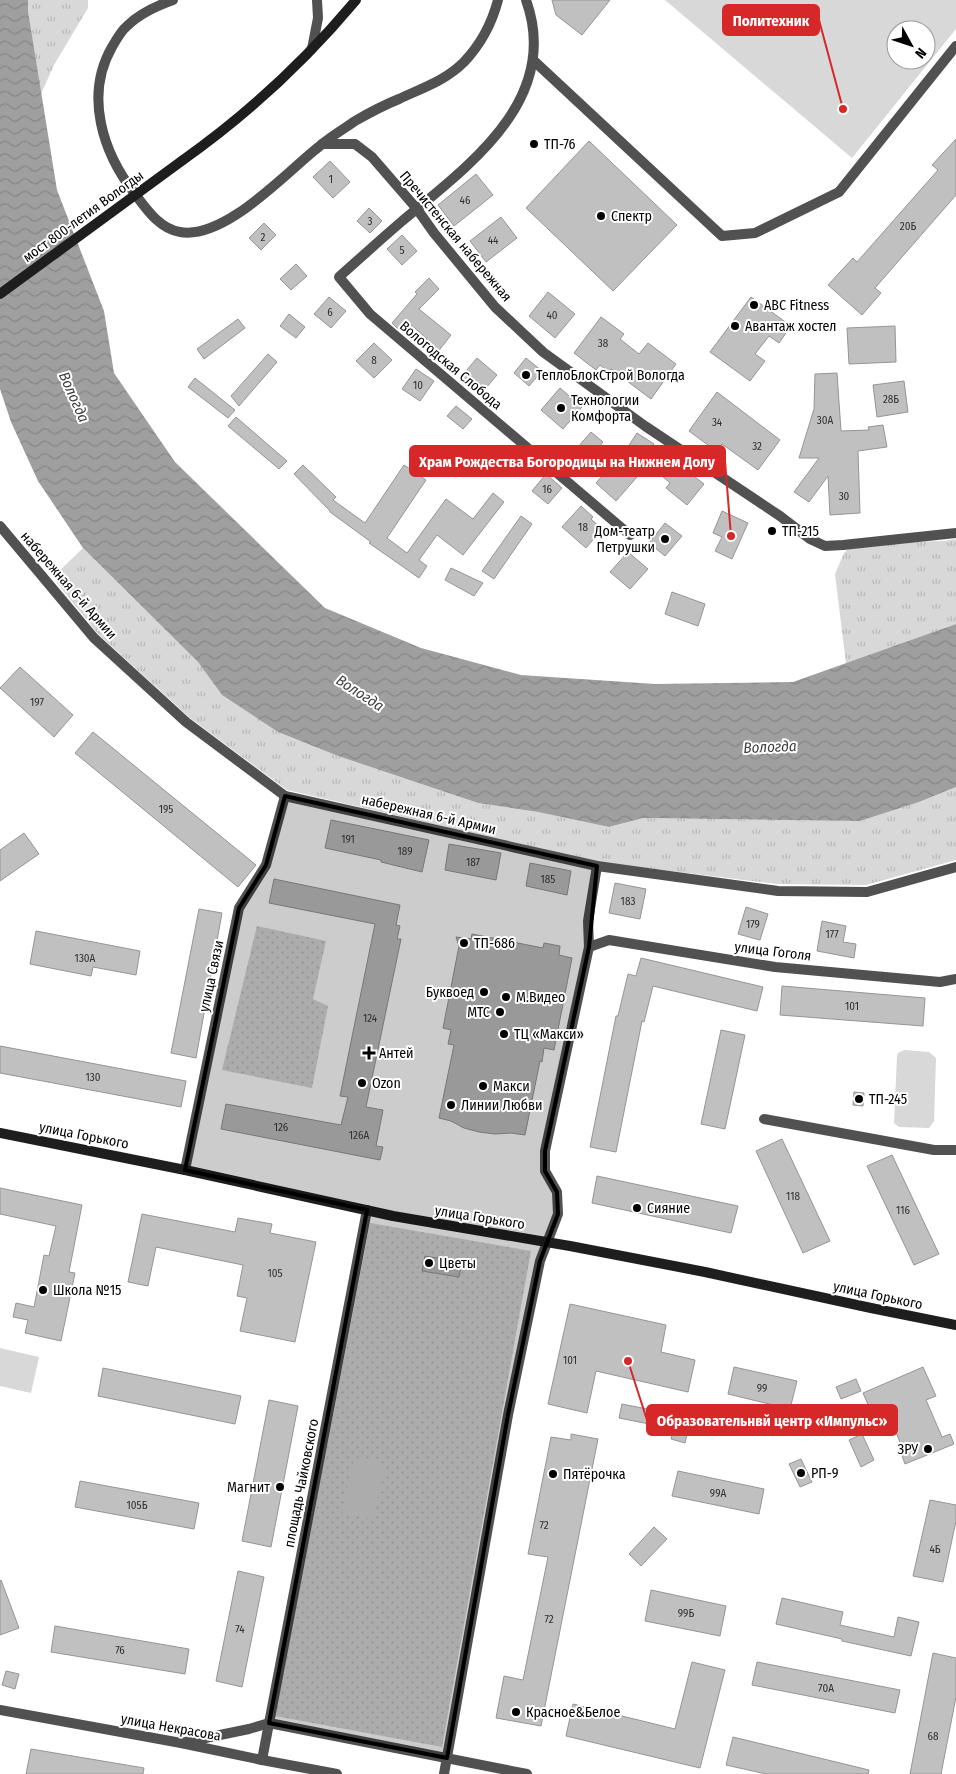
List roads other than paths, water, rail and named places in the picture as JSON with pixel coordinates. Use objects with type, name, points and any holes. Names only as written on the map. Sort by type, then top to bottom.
[{"type":"street","points":[[173,0],[144,12],[125,27],[109,52],[104,64],[98,87],[98,98],[100,119],[113,160],[132,190],[156,220],[167,228],[180,232],[203,232],[233,217],[322,144],[355,121],[441,80],[464,62],[487,31],[493,19],[498,0]]},
{"type":"street","points":[[312,49],[318,18],[317,0]]},
{"type":"street","name":"мост 800-летия Вологды","points":[[0,294],[255,105],[312,49],[356,0]]},
{"type":"street","points":[[417,209],[457,176],[506,123],[520,103],[527,86],[533,60],[534,39],[526,0]]},
{"type":"street","points":[[533,60],[722,236],[755,233],[839,192],[956,46]]},
{"type":"street","name":"Пречистенская набережная","points":[[322,144],[355,144],[372,157],[417,209],[434,233],[495,307],[543,352],[645,426],[780,516],[810,539],[825,546],[843,546],[956,533]]},
{"type":"street","name":"Вологодская Слобода","points":[[417,209],[339,278],[370,314],[630,535]]},
{"type":"street","name":"набережная 6-й Армии","points":[[0,526],[94,638],[186,722],[285,796],[597,866],[778,891],[867,892],[956,867]]},
{"type":"street","name":"улица Связи","points":[[185,1170],[239,908],[266,865],[285,796]]},
{"type":"street","points":[[444,1774],[508,1415],[540,1261],[558,1214],[557,1192],[545,1171],[545,1151],[588,947],[588,921],[597,866]]},
{"type":"street","name":"улица Гоголя","points":[[588,947],[610,940],[775,967],[940,982],[956,979]]},
{"type":"street","points":[[764,1120],[934,1150],[956,1150]]},
{"type":"street","name":"улица Горького","points":[[0,1133],[185,1170],[367,1210],[705,1272],[956,1325]]},
{"type":"street","name":"площадь Чайковского","points":[[262,1760],[367,1210]]},
{"type":"street","name":"улица Некрасова","points":[[0,1710],[336,1774]]},
{"type":"street","points":[[181,1743],[269,1723],[526,1774]]},
{"type":"water","name":"Вологда","points":[[0,0],[28,0],[28,11],[57,190],[104,311],[114,373],[175,462],[325,608],[421,648],[521,675],[655,684],[793,682],[956,624],[956,787],[919,802],[860,821],[643,818],[609,827],[538,812],[478,803],[338,756],[278,732],[222,695],[198,662],[83,548],[38,481],[11,422],[0,389]]},
{"type":"place","name":"Политехник","points":[[843,109]]},
{"type":"place","name":"ТП-76","points":[[534,144]]},
{"type":"place","name":"Спектр","points":[[601,216]]},
{"type":"place","name":"ABC Fitness","points":[[754,305]]},
{"type":"place","name":"Авантаж хостел","points":[[735,326]]},
{"type":"place","name":"ТеплоБлокСтрой Вологда","points":[[526,375]]},
{"type":"place","name":"Технологии Комфорта","points":[[561,408]]},
{"type":"place","name":"ТП-215","points":[[772,531]]},
{"type":"place","name":"Храм Рождества Богородицы на Нижнем Долу","points":[[731,536]]},
{"type":"place","name":"Дом-театр Петрушки","points":[[665,539]]},
{"type":"place","name":"ТП-686","points":[[464,943]]},
{"type":"place","name":"Буквоед","points":[[484,992]]},
{"type":"place","name":"М.Видео","points":[[506,997]]},
{"type":"place","name":"МТС","points":[[500,1012]]},
{"type":"place","name":"ТЦ «Макси»","points":[[504,1034]]},
{"type":"place","name":"Антей","points":[[369,1053]]},
{"type":"place","name":"Ozon","points":[[362,1083]]},
{"type":"place","name":"Макси","points":[[483,1086]]},
{"type":"place","name":"ТП-245","points":[[859,1099]]},
{"type":"place","name":"Линии Любви","points":[[451,1105]]},
{"type":"place","name":"Сияние","points":[[637,1208]]},
{"type":"place","name":"Цветы","points":[[429,1263]]},
{"type":"place","name":"Школа №15","points":[[43,1290]]},
{"type":"place","name":"Образовательнвй центр «Импульс»","points":[[628,1361]]},
{"type":"place","name":"ЗРУ","points":[[928,1449]]},
{"type":"place","name":"РП-9","points":[[801,1473]]},
{"type":"place","name":"Пятёрочка","points":[[553,1474]]},
{"type":"place","name":"Магнит","points":[[280,1487]]},
{"type":"place","name":"Красное&Белое","points":[[516,1712]]}]
